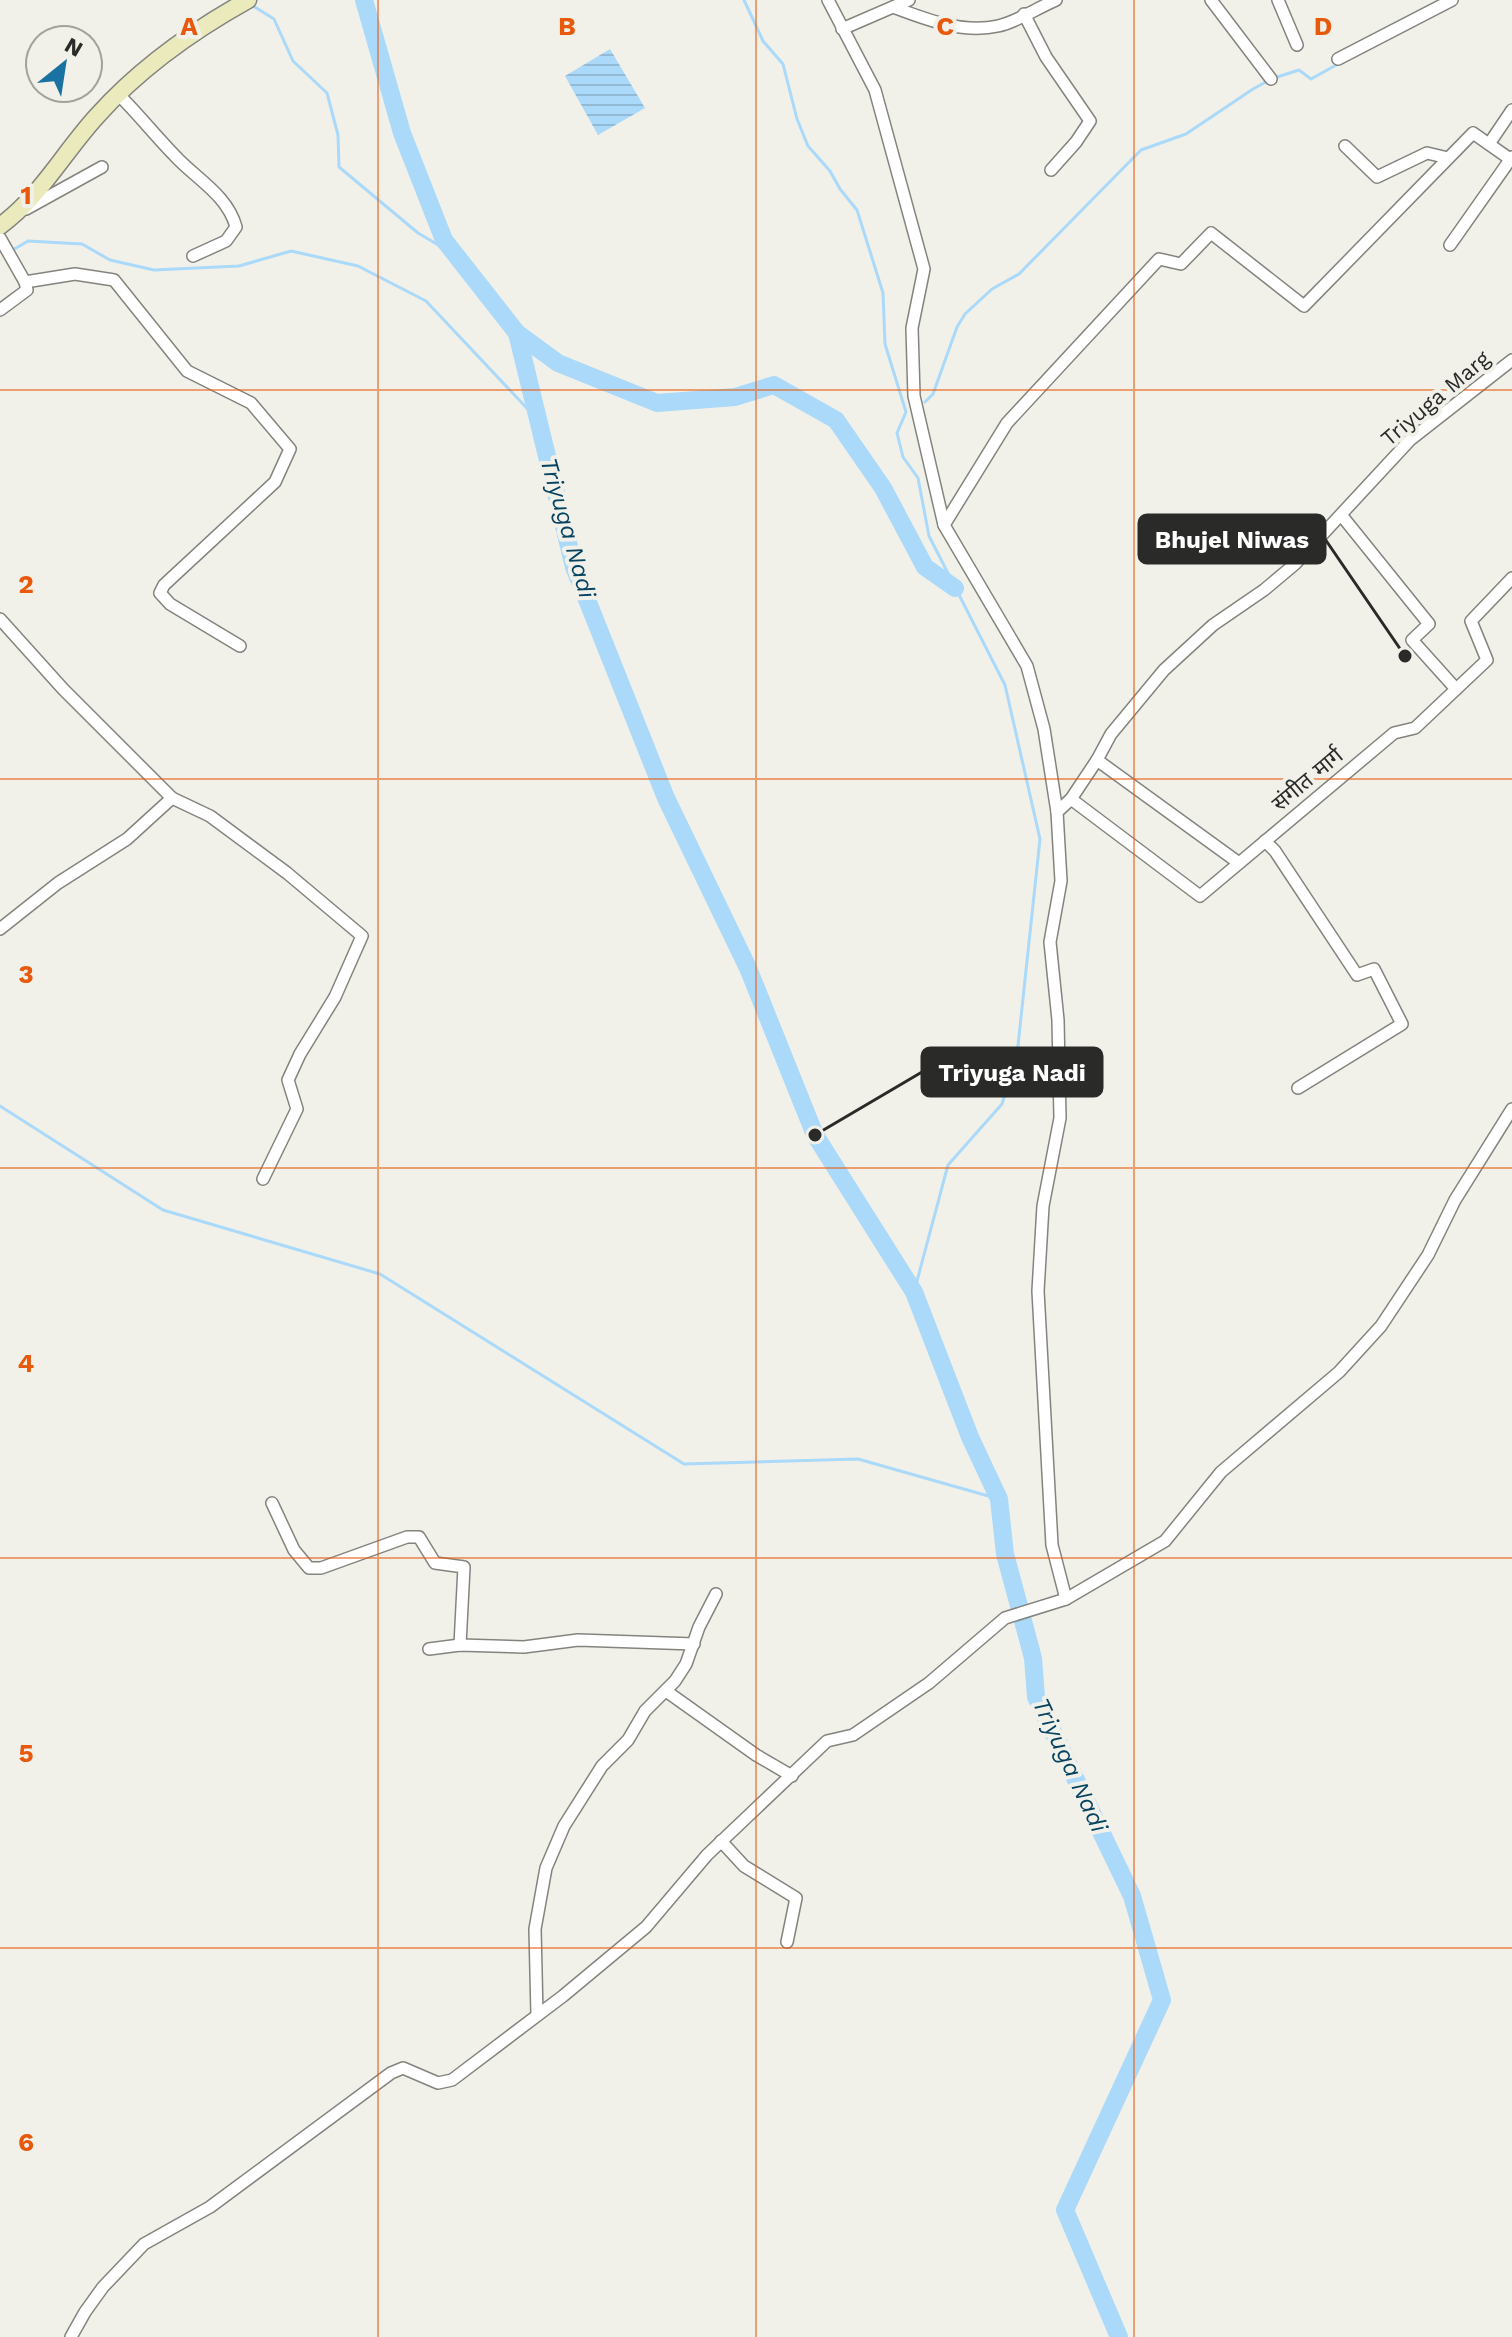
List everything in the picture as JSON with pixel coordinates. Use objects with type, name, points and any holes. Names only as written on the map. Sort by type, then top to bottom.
[{"type":"main road","points":[[0,226],[18,213],[98,115],[151,65],[242,3]]},
{"type":"street","points":[[828,0],[875,90],[924,269],[912,328],[914,396],[944,525],[1027,666],[1044,729],[1057,812],[1061,881],[1050,942],[1058,1020],[1060,1118],[1043,1206],[1038,1291],[1052,1545],[1066,1599]]},
{"type":"street","points":[[842,29],[909,0]]},
{"type":"street","points":[[893,7],[961,27],[998,26],[1056,0]]},
{"type":"street","points":[[1211,0],[1271,79]]},
{"type":"street","points":[[1278,0],[1297,45]]},
{"type":"street","points":[[1338,59],[1452,0]]},
{"type":"street","points":[[1024,14],[1046,57],[1090,121],[1051,170]]},
{"type":"street","points":[[119,95],[182,164],[216,193],[233,217],[236,227],[226,241],[193,256]]},
{"type":"street","points":[[1489,144],[1512,110]]},
{"type":"street","points":[[944,525],[1007,423],[1159,259],[1181,264],[1211,233],[1304,306],[1473,133],[1511,158],[1450,245]]},
{"type":"street","points":[[1345,146],[1377,177],[1427,153],[1448,158]]},
{"type":"street","points":[[18,213],[102,167]]},
{"type":"street","points":[[0,238],[27,290],[0,310]]},
{"type":"street","points":[[25,282],[75,274],[114,280],[187,371],[251,403],[290,449],[275,482],[164,585],[160,593],[170,604],[240,646]]},
{"type":"street","name":"Triyuga Marg","points":[[1057,812],[1071,799],[1111,734],[1164,670],[1213,625],[1295,564],[1410,440],[1512,360]]},
{"type":"street","points":[[1342,516],[1429,624],[1412,640],[1456,689]]},
{"type":"street","name":"संगीत मार्ग","points":[[1071,799],[1200,896],[1394,733],[1415,728],[1487,660],[1471,621],[1512,578]]},
{"type":"street","points":[[0,619],[63,689],[172,798],[210,816],[287,873],[362,936],[335,997],[288,1080],[297,1109],[263,1179]]},
{"type":"street","points":[[1097,760],[1239,863]]},
{"type":"street","points":[[0,929],[58,883],[127,839],[172,798]]},
{"type":"street","points":[[1265,841],[1275,851],[1357,975],[1374,969],[1402,1024],[1298,1088]]},
{"type":"street","points":[[71,2337],[103,2287],[144,2244],[210,2207],[391,2073],[403,2068],[438,2083],[452,2080],[537,2015],[646,1927],[721,1841],[827,1741],[853,1735],[929,1683],[1005,1618],[1066,1599],[1165,1541],[1221,1472],[1283,1422],[1350,1361],[1381,1326],[1428,1255],[1455,1200],[1512,1109]]},
{"type":"street","points":[[272,1503],[294,1550],[309,1568],[321,1568],[407,1537],[419,1537],[435,1563],[464,1567],[460,1645]]},
{"type":"street","points":[[537,2015],[535,1929],[546,1868],[564,1826],[602,1766],[628,1740],[645,1711],[666,1691],[686,1664],[699,1627],[716,1594]]},
{"type":"street","points":[[429,1649],[460,1645],[524,1647],[578,1640],[694,1644]]},
{"type":"street","points":[[666,1691],[734,1741],[792,1776]]},
{"type":"street","points":[[721,1841],[744,1866],[796,1898],[787,1942]]},
{"type":"water","points":[[610,49],[645,108],[598,135],[565,76]]},
{"type":"waterway","name":"Triyuga Nadi","points":[[364,0],[402,133],[444,240],[517,333],[574,567],[666,798],[748,968],[815,1135],[914,1292],[970,1437],[999,1499],[1005,1554],[1033,1658],[1036,1697],[1132,1896],[1162,2000],[1065,2210],[1119,2337]]},
{"type":"waterway","points":[[744,0],[763,41],[783,64],[797,119],[808,146],[857,210],[883,293],[885,344],[906,412],[897,433],[903,457],[918,478],[929,536],[1005,685],[1040,839],[1017,1055],[1002,1104],[948,1165],[914,1292]]},
{"type":"waterway","points":[[250,4],[274,19],[293,61],[327,93],[338,135],[339,167],[418,233],[457,256]]},
{"type":"waterway","points":[[925,402],[933,394],[957,327],[965,314],[992,289],[1019,274],[1141,150],[1186,134],[1271,79],[1299,70],[1311,79],[1338,64]]},
{"type":"waterway","points":[[11,251],[28,241],[82,244],[110,260],[154,270],[239,266],[291,251],[358,266],[426,301],[539,421]]},
{"type":"waterway","points":[[517,333],[558,363],[657,403],[735,397],[774,385],[836,420],[883,488],[925,567],[955,588]]},
{"type":"waterway","points":[[0,1106],[163,1210],[380,1274],[684,1464],[858,1459],[999,1499]]},
{"type":"place","name":"Bhujel Niwas","points":[[1405,656]]},
{"type":"place","name":"Triyuga Nadi","points":[[815,1135]]}]
